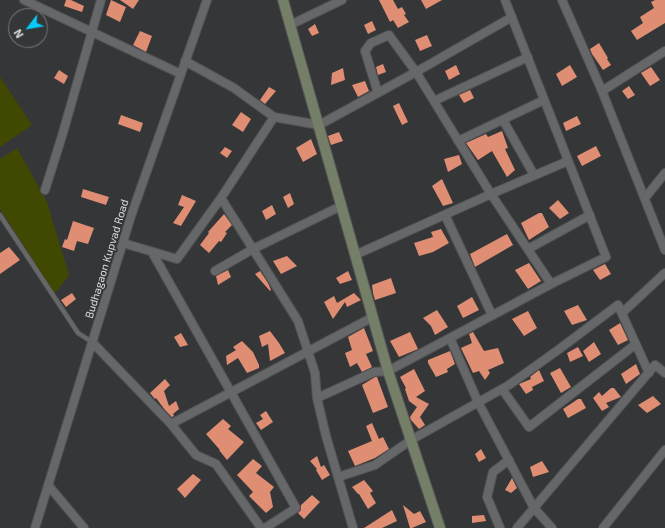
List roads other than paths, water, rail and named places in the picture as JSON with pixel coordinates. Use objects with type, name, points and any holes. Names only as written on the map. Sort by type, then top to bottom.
[{"type":"street","points":[[24,0],[181,74]]},
{"type":"street","points":[[45,190],[102,0]]},
{"type":"street","name":"Budhagaon Kupvad Road","points":[[35,528],[131,216],[207,0]]},
{"type":"street","points":[[283,0],[388,371],[440,528]]},
{"type":"street","points":[[290,25],[342,0]]},
{"type":"street","points":[[317,398],[374,372],[388,371],[551,284],[606,257],[505,0]]},
{"type":"street","points":[[562,0],[602,91],[665,250]]},
{"type":"street","points":[[186,61],[234,88],[274,117],[319,125],[512,17]]},
{"type":"street","points":[[378,93],[365,51],[371,43],[389,35],[416,72],[491,194],[551,284]]},
{"type":"street","points":[[602,91],[665,51]]},
{"type":"street","points":[[434,101],[528,57]]},
{"type":"street","points":[[458,141],[544,100]]},
{"type":"street","points":[[123,243],[177,259],[221,198],[274,117]]},
{"type":"street","points":[[503,120],[534,175]]},
{"type":"street","points":[[355,255],[568,161]]},
{"type":"street","points":[[645,198],[665,173]]},
{"type":"street","points":[[221,198],[298,321],[315,373],[317,398],[326,436],[353,528]]},
{"type":"street","points":[[215,271],[253,249],[342,206]]},
{"type":"street","points":[[445,215],[492,315]]},
{"type":"street","points":[[528,249],[590,215]]},
{"type":"street","points":[[152,252],[296,508],[265,528]]},
{"type":"street","points":[[622,313],[665,273]]},
{"type":"street","points":[[338,477],[375,466],[411,440],[510,385],[618,305],[649,373]]},
{"type":"street","points":[[171,424],[373,317]]},
{"type":"street","points":[[450,338],[478,402],[534,508],[552,528]]},
{"type":"street","points":[[92,342],[171,424],[196,455],[216,464],[261,528]]},
{"type":"street","points":[[502,389],[530,427],[636,344]]},
{"type":"street","points":[[517,528],[655,366],[665,372]]},
{"type":"street","points":[[603,528],[665,450]]},
{"type":"street","points":[[500,528],[487,497],[493,472],[509,460]]},
{"type":"street","points":[[48,485],[84,528]]},
{"type":"lane","points":[[0,215],[78,333],[92,342]]}]
